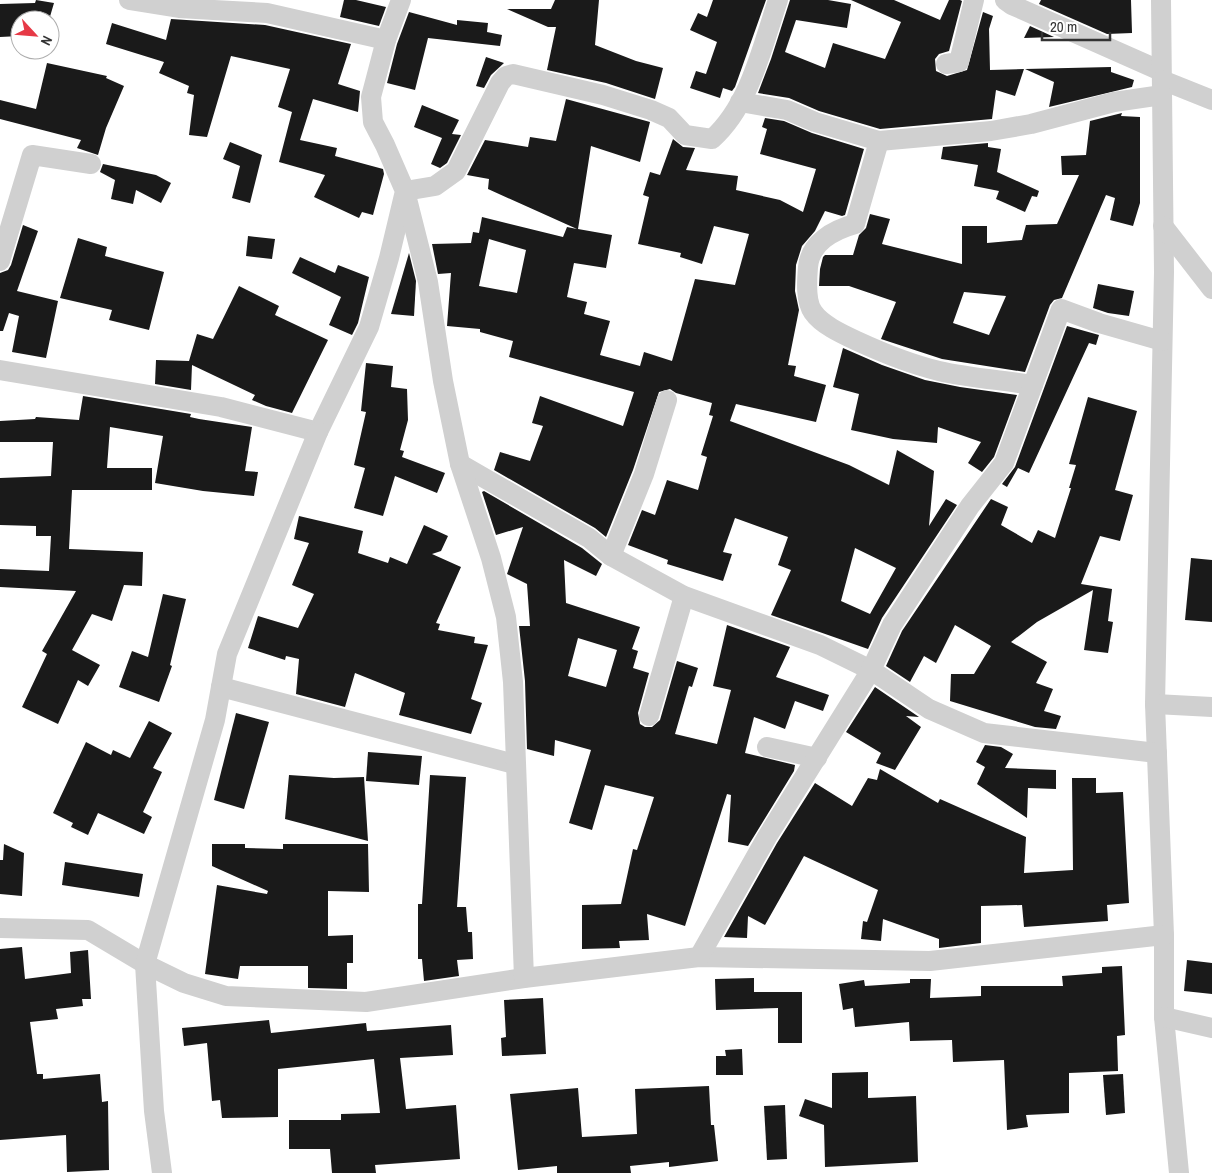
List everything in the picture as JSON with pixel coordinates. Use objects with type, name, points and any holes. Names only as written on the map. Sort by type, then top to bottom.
[{"type":"street","points":[[129,0],[179,8],[267,13],[386,40]]},
{"type":"street","points":[[401,0],[386,40],[371,96],[373,122],[385,145],[404,191],[428,282],[443,381],[460,464],[491,558],[506,617],[513,682],[514,764],[524,978]]},
{"type":"street","points":[[404,191],[436,186],[456,171],[500,83],[506,76],[513,74],[603,95],[651,110],[669,118],[685,135],[712,139],[723,129],[740,102],[757,63],[778,0]]},
{"type":"street","points":[[946,64],[959,62],[974,0]]},
{"type":"street","points":[[1005,0],[1162,82],[1212,100]]},
{"type":"street","points":[[1161,0],[1163,226],[1155,704],[1164,935],[1164,1017],[1179,1173]]},
{"type":"street","points":[[740,102],[787,110],[815,122],[879,141],[991,132],[1031,124],[1114,102],[1162,82]]},
{"type":"street","points":[[879,141],[855,224],[838,229],[816,246],[809,256],[808,290],[812,310],[822,321],[846,336],[907,362],[940,371],[1033,385]]},
{"type":"street","points":[[0,261],[32,155],[91,164]]},
{"type":"street","points":[[162,1173],[154,1111],[145,964],[215,720],[227,654],[318,432],[369,327],[389,258],[404,191]]},
{"type":"street","points":[[1163,226],[1212,289]]},
{"type":"street","points":[[699,957],[767,837],[872,670],[892,625],[970,506],[1004,462],[1061,309],[1100,324],[1162,341]]},
{"type":"street","points":[[0,370],[221,407],[318,432]]},
{"type":"street","points":[[611,556],[644,474],[667,400]]},
{"type":"street","points":[[460,464],[589,538],[611,556],[684,596],[820,645],[872,670],[929,709],[984,733],[1158,753]]},
{"type":"street","points":[[649,716],[684,596]]},
{"type":"street","points":[[221,686],[514,764]]},
{"type":"street","points":[[1155,704],[1212,707]]},
{"type":"street","points":[[767,748],[817,758]]},
{"type":"street","points":[[0,928],[88,930],[145,964],[184,983],[226,996],[366,1002],[524,978],[699,957],[930,962],[1164,935]]},
{"type":"street","points":[[1164,1017],[1212,1028]]},
{"type":"building","points":[[36,0],[54,3],[52,10],[10,10],[10,36],[0,37],[0,4],[35,3]]},
{"type":"building","points":[[344,0],[356,0],[386,7],[379,26],[340,17]]},
{"type":"building","points":[[555,0],[599,0],[595,45],[636,61],[663,68],[655,99],[606,83],[547,70],[556,27],[548,27],[507,9],[551,9]]},
{"type":"building","points":[[713,0],[766,0],[735,87],[732,91],[723,88],[720,98],[690,88],[696,71],[706,74],[717,42],[690,30],[698,13],[707,17]]},
{"type":"building","points":[[790,0],[828,0],[851,4],[847,28],[796,20],[785,52],[825,68],[833,43],[885,59],[901,22],[851,0],[894,0],[940,20],[949,0],[960,0],[962,1],[949,51],[939,54],[935,59],[936,71],[947,76],[967,70],[983,12],[993,16],[989,29],[990,70],[1024,69],[1015,96],[996,90],[992,119],[880,129],[819,111],[789,98],[758,93]]},
{"type":"building","points":[[1041,0],[1131,0],[1132,33],[1107,34],[1039,4]]},
{"type":"building","points":[[409,12],[457,25],[457,20],[488,23],[487,32],[502,35],[500,46],[428,38],[415,90],[387,83],[397,44]]},
{"type":"building","points":[[171,19],[265,25],[351,44],[338,84],[360,91],[358,112],[313,99],[300,140],[337,148],[335,156],[383,169],[384,174],[373,215],[362,212],[359,218],[314,197],[325,175],[279,162],[292,112],[278,107],[290,69],[231,56],[207,137],[189,135],[194,95],[187,93],[189,86],[159,73],[164,62],[106,44],[112,23],[166,40]]},
{"type":"building","points":[[1030,26],[1054,37],[1024,38]]},
{"type":"building","points":[[486,57],[504,63],[491,75],[484,88],[476,86]]},
{"type":"building","points":[[47,63],[107,76],[106,78],[124,86],[106,128],[98,155],[77,148],[81,140],[0,119],[0,100],[36,109]]},
{"type":"building","points":[[1111,67],[1111,72],[1134,80],[1132,87],[1049,107],[1054,82],[1025,69]]},
{"type":"building","points":[[566,99],[650,122],[640,162],[591,146],[578,229],[612,235],[606,268],[574,263],[567,297],[587,302],[584,314],[610,321],[600,355],[640,366],[644,352],[672,361],[695,279],[735,285],[749,234],[714,226],[702,264],[680,257],[681,253],[638,244],[649,197],[643,195],[650,172],[660,175],[673,139],[683,147],[695,148],[686,170],[738,176],[736,190],[780,200],[803,212],[816,169],[760,154],[767,129],[762,127],[765,118],[784,121],[812,133],[864,149],[845,215],[842,216],[825,211],[815,231],[802,246],[796,265],[795,291],[799,310],[788,365],[796,366],[794,376],[826,385],[816,422],[736,404],[730,421],[849,465],[889,485],[897,450],[934,471],[929,526],[946,499],[957,505],[882,618],[868,649],[771,615],[791,570],[778,565],[788,537],[735,518],[723,552],[732,554],[723,581],[667,564],[668,560],[628,545],[642,510],[655,515],[667,480],[698,490],[707,457],[701,455],[713,416],[709,415],[712,403],[676,393],[670,389],[659,392],[633,470],[606,537],[595,528],[494,470],[500,452],[530,461],[543,426],[532,423],[540,396],[623,426],[634,392],[509,357],[513,341],[480,332],[480,329],[447,326],[451,273],[438,274],[432,244],[471,243],[473,232],[479,233],[482,217],[563,237],[567,227],[577,229],[488,189],[489,179],[467,175],[485,140],[528,147],[530,137],[556,141]],"holes":[[[489,239],[526,250],[517,293],[479,286]],[[855,548],[896,568],[870,614],[841,601]]]},
{"type":"building","points":[[422,105],[459,120],[452,134],[461,135],[447,163],[440,168],[431,164],[442,138],[414,127]]},
{"type":"building","points":[[1122,113],[1121,116],[1140,117],[1140,203],[1133,226],[1110,220],[1115,198],[1106,195],[1062,298],[1054,300],[1050,305],[1025,372],[942,359],[881,339],[896,302],[849,286],[819,286],[823,257],[825,255],[853,255],[859,235],[866,228],[870,214],[890,219],[882,244],[962,264],[962,226],[987,226],[987,243],[1022,240],[1026,225],[1057,224],[1079,175],[1062,175],[1061,156],[1086,155],[1090,121]],"holes":[[[964,292],[1006,296],[989,335],[953,323]]]},
{"type":"building","points":[[230,142],[262,155],[250,203],[232,198],[240,166],[223,159]]},
{"type":"building","points":[[988,143],[988,147],[1001,149],[997,172],[1039,191],[1037,197],[1032,196],[1025,212],[996,199],[999,191],[974,186],[978,165],[941,159],[943,147]]},
{"type":"building","points":[[103,164],[156,175],[171,183],[161,203],[136,190],[133,204],[111,199],[115,180],[100,172]]},
{"type":"building","points":[[23,225],[38,231],[17,291],[58,301],[46,358],[12,352],[19,316],[9,313],[3,331],[0,331],[0,273],[8,270],[11,265]]},
{"type":"building","points":[[248,236],[275,239],[272,259],[246,256]]},
{"type":"building","points":[[78,238],[107,247],[105,256],[164,272],[149,330],[109,320],[112,310],[60,298]]},
{"type":"building","points":[[409,253],[416,281],[414,316],[391,314]]},
{"type":"building","points":[[300,257],[335,273],[338,265],[369,277],[358,323],[352,335],[329,325],[341,297],[292,273]]},
{"type":"building","points":[[1098,284],[1134,291],[1129,316],[1108,313],[1093,308]]},
{"type":"building","points":[[239,286],[279,306],[275,315],[328,340],[292,413],[252,400],[255,395],[192,365],[191,390],[155,384],[156,360],[189,361],[197,334],[213,339]]},
{"type":"building","points":[[1067,326],[1099,335],[1096,345],[1089,343],[1029,473],[1018,468],[1007,487],[1002,484],[1015,467]]},
{"type":"building","points":[[843,348],[882,365],[925,380],[1017,395],[994,457],[982,472],[968,463],[981,442],[938,427],[937,443],[893,439],[851,430],[859,394],[833,387]]},
{"type":"building","points":[[366,363],[393,366],[391,387],[407,389],[408,420],[400,450],[404,451],[402,457],[445,473],[437,493],[395,476],[383,516],[354,508],[365,468],[354,465],[366,412],[361,411]]},
{"type":"building","points":[[83,396],[191,414],[190,417],[199,419],[252,427],[245,471],[258,472],[254,496],[203,491],[155,483],[163,436],[110,427],[107,468],[152,468],[152,490],[72,490],[69,549],[143,552],[142,586],[124,585],[112,621],[92,614],[72,650],[100,665],[88,686],[78,680],[58,724],[22,707],[47,654],[42,651],[76,591],[0,587],[0,569],[49,571],[51,536],[36,536],[36,526],[0,525],[0,478],[51,476],[53,442],[0,442],[0,421],[35,419],[36,417],[79,420]]},
{"type":"building","points":[[1088,397],[1137,411],[1115,490],[1133,495],[1120,541],[1100,536],[1081,584],[1112,589],[1108,621],[1113,622],[1108,653],[1084,650],[1093,590],[1037,622],[1011,642],[1047,662],[1036,683],[1053,689],[1044,711],[1061,716],[1056,729],[1035,727],[950,701],[951,674],[974,674],[991,646],[955,625],[936,663],[924,656],[910,682],[886,666],[902,631],[991,499],[1008,507],[1001,525],[1032,543],[1038,530],[1055,538],[1071,488],[1069,488],[1076,465],[1069,464]]},
{"type":"building","points":[[484,491],[582,548],[602,564],[596,576],[564,560],[566,603],[640,627],[632,649],[638,651],[633,668],[649,673],[638,713],[640,724],[645,727],[652,727],[660,720],[677,661],[698,668],[692,687],[689,686],[675,734],[717,744],[731,690],[713,686],[727,625],[790,647],[776,677],[829,695],[823,711],[795,701],[785,729],[754,717],[745,753],[795,765],[794,771],[748,846],[728,842],[731,795],[727,794],[685,926],[647,914],[649,940],[619,941],[620,948],[582,949],[582,905],[621,904],[633,849],[637,850],[654,797],[605,785],[592,830],[569,823],[591,750],[555,740],[554,756],[527,749],[525,681],[519,626],[530,626],[527,584],[507,574],[523,527],[496,535],[482,492]],"holes":[[[578,638],[617,650],[606,687],[568,676]]]},
{"type":"building","points":[[299,516],[363,531],[358,553],[388,563],[390,557],[407,564],[424,525],[448,536],[441,551],[432,554],[461,567],[436,623],[440,624],[438,630],[475,637],[474,643],[488,645],[471,699],[482,703],[471,734],[399,715],[405,693],[355,673],[345,707],[296,694],[299,659],[286,656],[285,660],[248,648],[258,616],[298,628],[314,594],[292,585],[309,543],[294,539]]},
{"type":"building","points":[[1191,558],[1212,560],[1212,622],[1185,620]]},
{"type":"building","points":[[163,594],[186,599],[170,665],[172,666],[159,702],[119,687],[132,651],[148,657]]},
{"type":"building","points":[[875,687],[919,717],[906,716],[921,727],[895,770],[876,763],[881,753],[846,732]]},
{"type":"building","points":[[236,713],[269,722],[244,809],[214,800]]},
{"type":"building","points":[[149,721],[172,733],[153,768],[162,772],[143,812],[152,817],[144,834],[98,813],[88,835],[71,827],[73,823],[53,813],[86,742],[111,755],[113,750],[130,758]]},
{"type":"building","points":[[985,745],[1001,747],[1013,754],[1005,768],[1056,770],[1056,789],[1028,788],[1027,818],[977,784],[985,767],[976,762]]},
{"type":"building","points":[[368,752],[422,756],[419,785],[366,781]]},
{"type":"building","points":[[880,769],[938,803],[940,799],[1026,837],[1024,873],[1073,870],[1072,778],[1096,778],[1096,793],[1123,792],[1129,903],[1107,905],[1108,921],[1024,927],[1022,905],[981,906],[981,943],[939,948],[939,939],[883,919],[881,941],[861,939],[863,921],[867,922],[878,890],[804,856],[765,925],[748,916],[747,938],[724,937],[777,843],[815,783],[852,806],[868,778],[877,780]]},
{"type":"building","points":[[289,775],[334,778],[364,777],[368,841],[285,819]]},
{"type":"building","points":[[430,775],[466,777],[457,907],[466,907],[468,932],[472,932],[473,959],[457,960],[459,976],[424,981],[422,959],[418,959],[418,904],[422,904]]},
{"type":"building","points":[[4,844],[24,853],[22,896],[0,894],[0,860],[3,860]]},
{"type":"building","points":[[212,844],[245,844],[245,848],[283,849],[283,844],[368,844],[369,892],[328,891],[328,936],[353,935],[353,963],[347,963],[347,989],[308,988],[308,966],[240,966],[238,979],[205,974],[217,885],[267,894],[268,891],[212,866]]},
{"type":"building","points":[[65,862],[143,874],[139,897],[62,885]]},
{"type":"building","points":[[22,947],[25,979],[71,973],[70,952],[88,950],[91,999],[82,999],[83,1006],[56,1009],[58,1019],[30,1022],[37,1074],[43,1074],[43,1079],[100,1074],[102,1102],[108,1101],[109,1170],[67,1172],[66,1135],[0,1140],[0,949]]},
{"type":"building","points":[[1187,960],[1212,963],[1212,994],[1184,991]]},
{"type":"building","points":[[1122,966],[1125,1035],[1117,1036],[1118,1071],[1069,1073],[1069,1113],[1026,1115],[1028,1127],[1007,1130],[1004,1060],[953,1062],[952,1040],[910,1041],[909,1022],[855,1027],[853,1008],[843,1010],[839,984],[864,980],[865,986],[910,983],[910,979],[931,979],[930,998],[981,996],[981,986],[1063,986],[1062,976],[1102,973],[1102,967]]},
{"type":"building","points":[[754,978],[754,992],[802,992],[802,1043],[778,1043],[778,1008],[716,1010],[715,979]]},
{"type":"building","points":[[543,998],[546,1054],[502,1056],[501,1038],[506,1037],[504,1000]]},
{"type":"building","points":[[269,1020],[271,1033],[366,1023],[367,1031],[451,1025],[453,1055],[400,1058],[406,1109],[456,1105],[460,1159],[375,1165],[376,1173],[332,1173],[330,1149],[289,1149],[289,1120],[341,1120],[341,1114],[380,1113],[374,1059],[278,1069],[278,1117],[222,1118],[220,1100],[212,1101],[207,1043],[184,1046],[182,1028]]},
{"type":"building","points":[[742,1049],[743,1075],[716,1075],[716,1056],[726,1056],[725,1050]]},
{"type":"building","points":[[868,1072],[868,1098],[916,1096],[918,1162],[825,1167],[824,1125],[799,1116],[805,1099],[832,1108],[832,1073]]},
{"type":"building","points":[[1123,1074],[1125,1113],[1106,1115],[1103,1075]]},
{"type":"building","points":[[709,1086],[711,1125],[714,1125],[718,1161],[669,1167],[669,1162],[630,1166],[631,1173],[557,1173],[557,1166],[518,1170],[510,1094],[578,1088],[582,1137],[637,1134],[635,1089]]},
{"type":"building","points":[[785,1105],[787,1159],[767,1160],[764,1106]]}]
